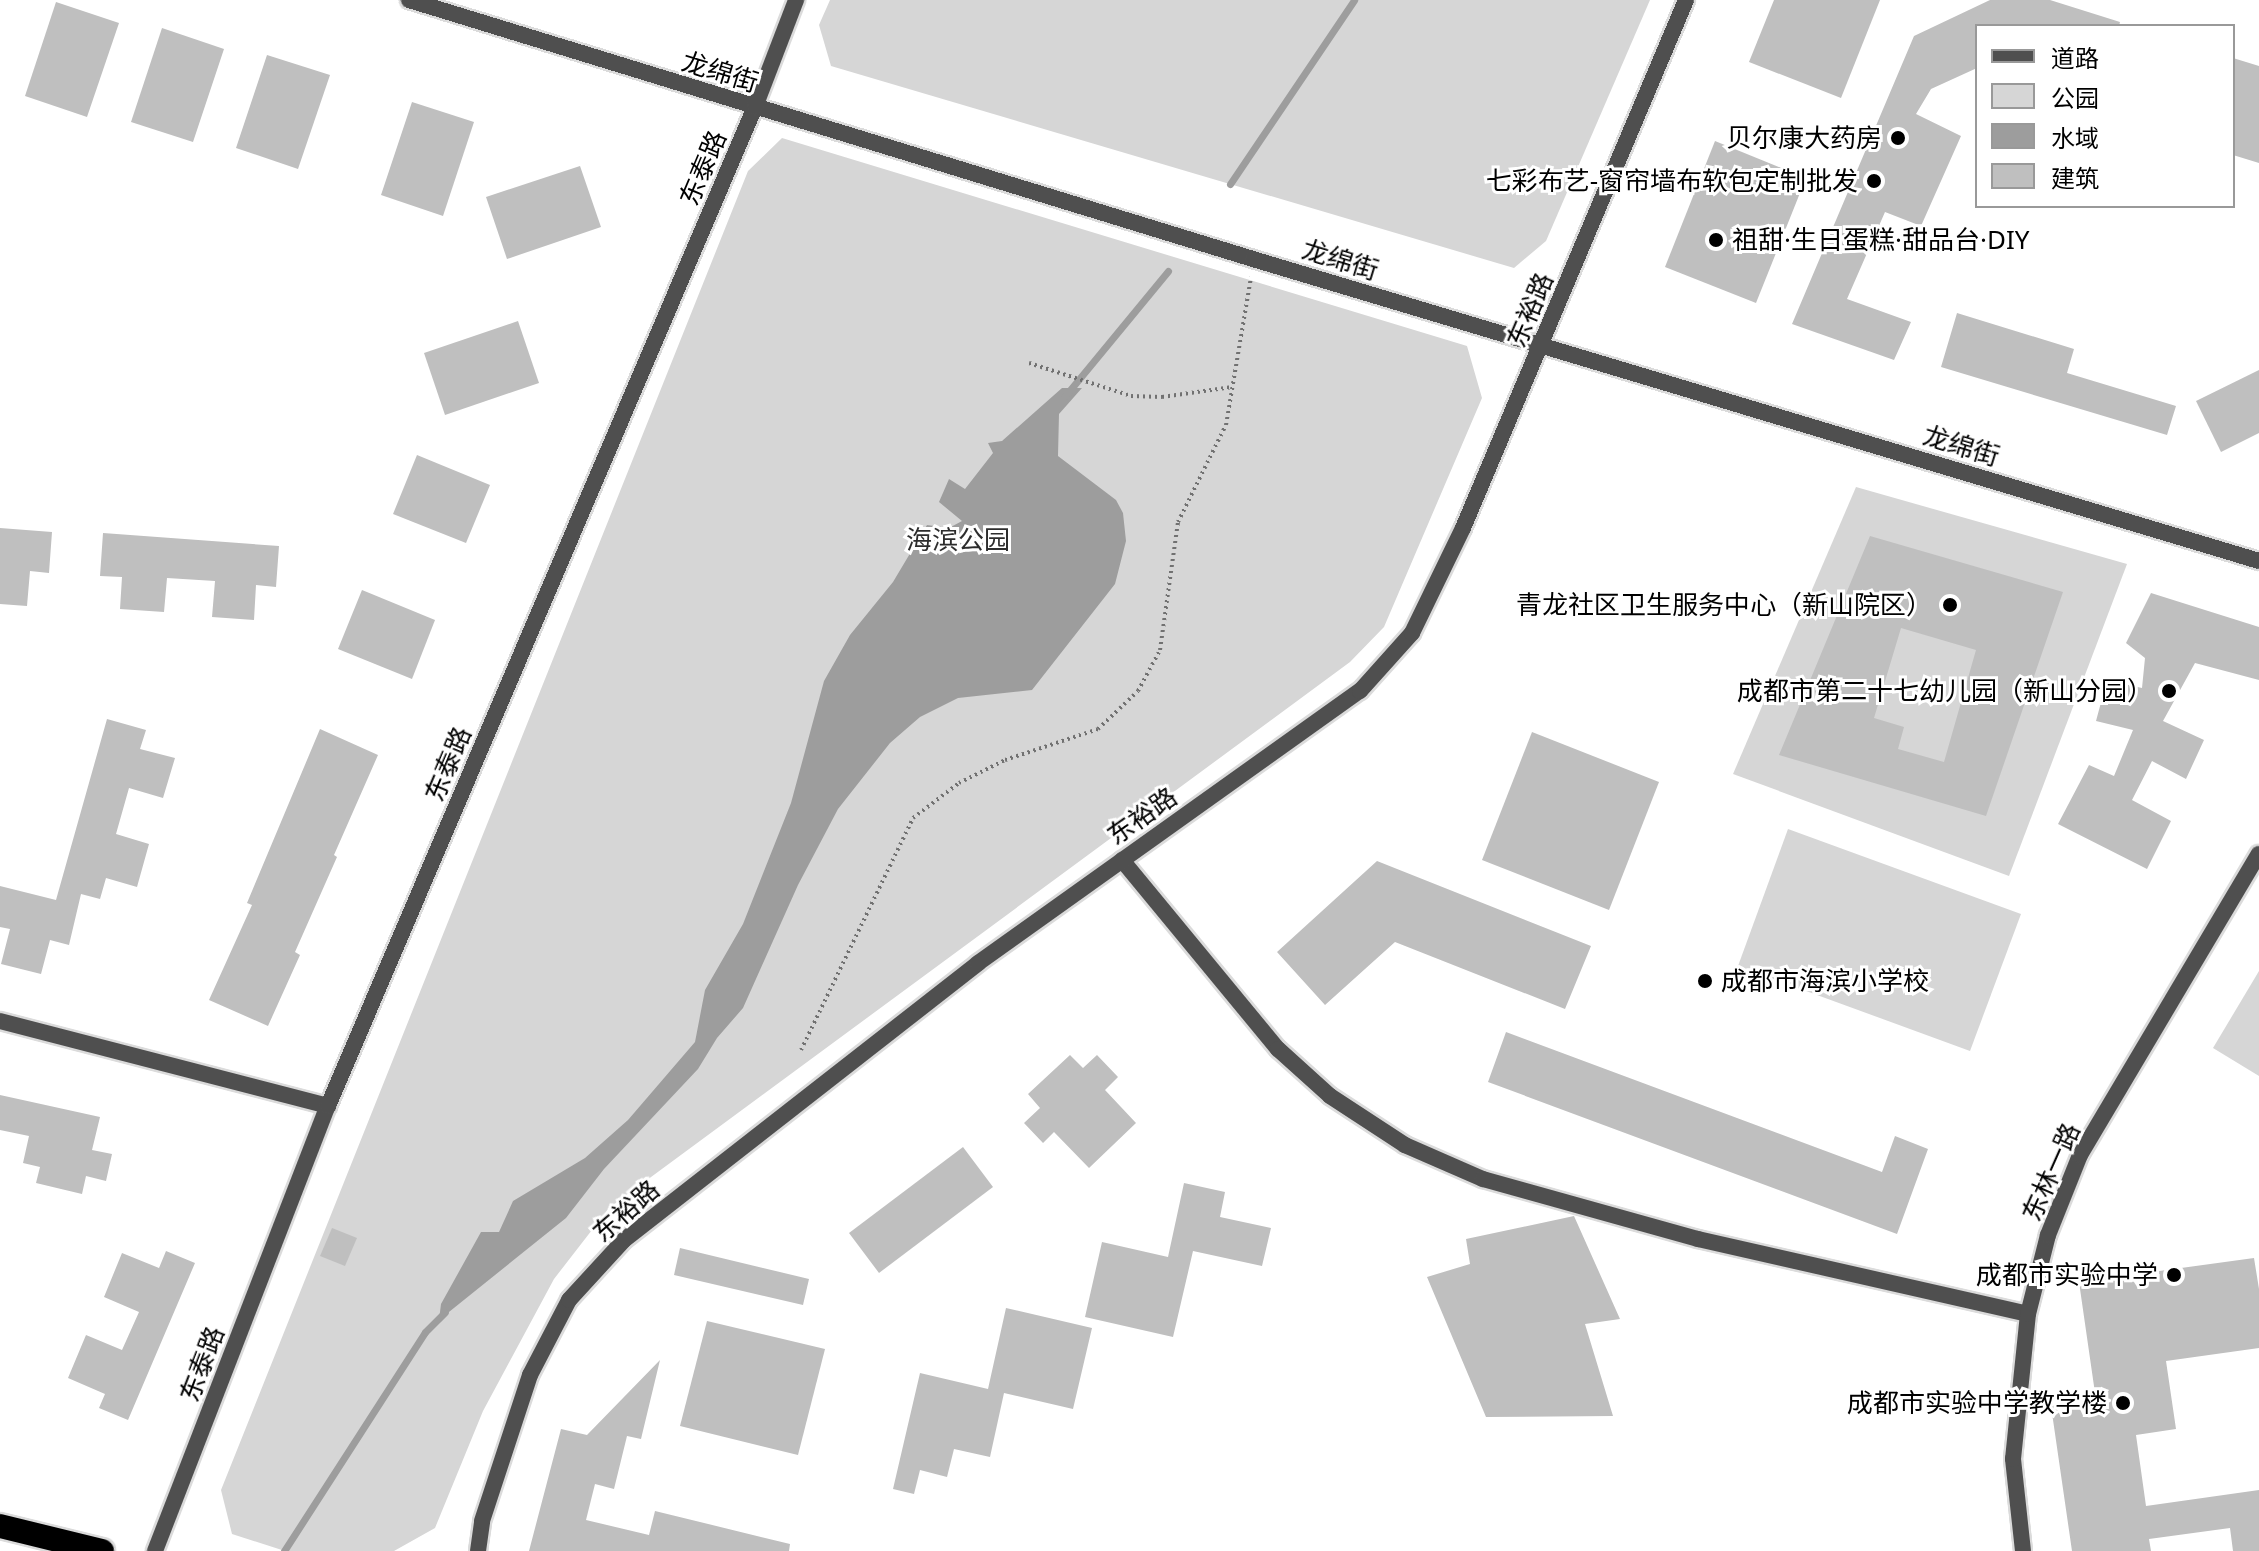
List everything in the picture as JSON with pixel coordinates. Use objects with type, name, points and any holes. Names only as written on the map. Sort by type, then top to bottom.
[{"type":"highway","points":[[0,1526],[102,1551]]},
{"type":"street","name":"龙绵街","points":[[409,0],[1253,259],[2259,561]]},
{"type":"street","name":"东泰路","points":[[155,1551],[328,1106],[755,107],[796,0]]},
{"type":"street","name":"东裕路","points":[[478,1551],[482,1521],[530,1375],[569,1300],[624,1240],[978,963],[1360,691],[1412,633],[1463,528],[1686,0]]},
{"type":"street","name":"东林一路","points":[[2023,1551],[2013,1459],[2028,1314],[2048,1235],[2080,1155],[2259,854]]},
{"type":"street","points":[[1122,860],[1278,1049],[1330,1096],[1405,1145],[1483,1179],[1698,1239],[2028,1314]]},
{"type":"street","points":[[0,1021],[328,1106]]},
{"type":"path","points":[[801,1050],[913,818],[959,783],[1005,760],[1098,729],[1138,691],[1160,650],[1178,522],[1226,425],[1253,259]]},
{"type":"path","points":[[1029,363],[1131,396],[1162,397],[1232,387]]},
{"type":"green space","points":[[830,0],[1650,0],[1546,241],[1514,268],[831,66],[819,25]]},
{"type":"green space","name":"海滨公园","points":[[782,138],[1467,346],[1482,398],[1384,627],[1350,662],[609,1208],[554,1279],[483,1411],[435,1528],[394,1551],[285,1551],[232,1534],[221,1490],[748,171]]},
{"type":"green space","points":[[1856,487],[2127,564],[2009,876],[1733,774]]},
{"type":"green space","points":[[1788,829],[2021,914],[1970,1051],[1738,966]]},
{"type":"green space","points":[[2259,971],[2259,1076],[2213,1048]]},
{"type":"water","points":[[1062,388],[1082,388],[1059,414],[1058,456],[1116,500],[1123,513],[1126,541],[1115,584],[1032,690],[958,698],[920,717],[890,743],[838,809],[798,885],[743,1008],[717,1038],[698,1069],[604,1169],[566,1218],[439,1320],[441,1304],[481,1232],[499,1232],[513,1201],[585,1158],[628,1120],[695,1042],[705,990],[743,924],[791,803],[824,681],[850,635],[893,582],[927,525],[949,528],[962,521],[939,502],[949,479],[965,489],[993,453],[988,443],[1002,441]]},
{"type":"building","points":[[1774,0],[1880,0],[1841,98],[1749,62]]},
{"type":"building","points":[[1990,0],[2050,0],[2120,22],[1975,24],[1975,69],[1931,89],[1916,114],[1961,136],[1921,226],[1885,212],[1847,299],[1911,322],[1894,360],[1792,324],[1914,36]]},
{"type":"building","points":[[56,2],[119,23],[87,117],[25,96]]},
{"type":"building","points":[[162,28],[224,49],[193,142],[131,122]]},
{"type":"building","points":[[267,55],[330,75],[298,169],[236,148]]},
{"type":"building","points":[[2235,59],[2259,66],[2259,163],[2235,156]]},
{"type":"building","points":[[412,102],[474,122],[443,216],[381,195]]},
{"type":"building","points":[[1715,141],[1806,178],[1756,303],[1665,267]]},
{"type":"building","points":[[580,166],[601,227],[507,259],[486,197]]},
{"type":"building","points":[[1957,313],[2074,349],[2067,373],[2176,406],[2167,435],[1941,367]]},
{"type":"building","points":[[518,321],[539,383],[445,415],[424,353]]},
{"type":"building","points":[[2259,370],[2259,433],[2221,452],[2196,401]]},
{"type":"building","points":[[417,455],[490,485],[466,543],[393,514]]},
{"type":"building","points":[[0,528],[52,532],[49,573],[30,571],[27,606],[0,604]]},
{"type":"building","points":[[103,533],[279,546],[276,587],[256,585],[254,620],[212,617],[215,581],[167,578],[164,612],[120,609],[122,577],[100,576]]},
{"type":"building","points":[[1870,536],[2063,592],[1986,816],[1779,755]],"holes":[[[1901,628],[1976,650],[1944,762],[1898,749],[1904,727],[1874,718]]]},
{"type":"building","points":[[362,590],[435,620],[412,679],[338,649]]},
{"type":"building","points":[[2151,593],[2259,627],[2259,680],[2195,663],[2163,721],[2204,740],[2186,779],[2152,761],[2132,800],[2171,821],[2147,869],[2058,824],[2089,765],[2114,776],[2133,730],[2096,721],[2107,680],[2142,688],[2145,658],[2126,643]]},
{"type":"building","points":[[107,719],[146,730],[140,749],[175,758],[163,798],[129,788],[116,834],[149,844],[137,887],[106,878],[100,899],[81,894],[69,945],[50,940],[41,974],[1,964],[10,929],[0,927],[0,886],[56,900]]},
{"type":"building","points":[[320,729],[378,755],[334,855],[337,857],[295,952],[300,955],[268,1026],[209,1000],[252,905],[247,903]]},
{"type":"building","points":[[1532,732],[1659,782],[1609,910],[1482,860]]},
{"type":"building","points":[[1377,861],[1591,946],[1565,1009],[1395,942],[1325,1005],[1277,952]]},
{"type":"building","points":[[1506,1032],[1882,1172],[1895,1136],[1928,1149],[1897,1234],[1488,1082]]},
{"type":"building","points":[[1070,1055],[1083,1068],[1097,1055],[1118,1077],[1105,1090],[1136,1123],[1089,1168],[1054,1132],[1043,1143],[1024,1123],[1040,1108],[1028,1094]]},
{"type":"building","points":[[0,1095],[100,1117],[92,1150],[112,1154],[106,1181],[86,1176],[82,1194],[36,1183],[40,1167],[23,1163],[29,1136],[0,1130]]},
{"type":"building","points":[[963,1147],[993,1187],[879,1273],[849,1233]]},
{"type":"building","points":[[1184,1183],[1225,1192],[1220,1217],[1271,1228],[1262,1266],[1193,1251],[1173,1337],[1085,1317],[1102,1242],[1168,1257]]},
{"type":"building","points":[[1574,1216],[1620,1319],[1585,1324],[1613,1416],[1486,1417],[1427,1277],[1470,1264],[1466,1239]]},
{"type":"building","points":[[332,1228],[357,1238],[345,1266],[320,1256]]},
{"type":"building","points":[[680,1248],[809,1279],[803,1305],[674,1275]]},
{"type":"building","points":[[166,1251],[195,1263],[128,1420],[99,1408],[105,1394],[68,1378],[86,1335],[122,1350],[139,1312],[104,1297],[122,1253],[159,1268]]},
{"type":"building","name":"成都市实验中学教学楼","points":[[2254,1258],[2259,1289],[2259,1348],[2166,1361],[2176,1429],[2136,1435],[2146,1506],[2259,1490],[2259,1551],[2233,1551],[2230,1528],[2149,1539],[2151,1551],[2072,1551],[2051,1406],[2096,1400],[2079,1282]]},
{"type":"building","points":[[1006,1308],[1092,1328],[1073,1409],[1004,1393],[990,1457],[954,1449],[947,1477],[920,1470],[914,1494],[893,1489],[920,1373],[988,1389]]},
{"type":"building","points":[[707,1321],[825,1349],[798,1455],[680,1426]]},
{"type":"building","points":[[660,1360],[641,1439],[627,1436],[614,1489],[595,1484],[586,1520],[649,1535],[655,1511],[790,1544],[789,1551],[529,1551],[561,1429],[587,1435]]},
{"type":"waterway","points":[[1230,184],[1354,0]]},
{"type":"waterway","points":[[1065,396],[1168,271]]},
{"type":"waterway","points":[[284,1551],[425,1332],[445,1312]]},
{"type":"place","name":"贝尔康大药房","points":[[1898,138]]},
{"type":"place","name":"七彩布艺-窗帘墙布软包定制批发","points":[[1874,181]]},
{"type":"place","name":"祖甜·生日蛋糕·甜品台·DIY","points":[[1716,240]]},
{"type":"place","name":"青龙社区卫生服务中心（新山院区）","points":[[1950,605]]},
{"type":"place","name":"成都市第二十七幼儿园（新山分园）","points":[[2169,691]]},
{"type":"place","name":"成都市海滨小学校","points":[[1705,981]]},
{"type":"place","name":"成都市实验中学","points":[[2174,1275]]},
{"type":"place","name":"成都市实验中学教学楼","points":[[2123,1403]]}]
